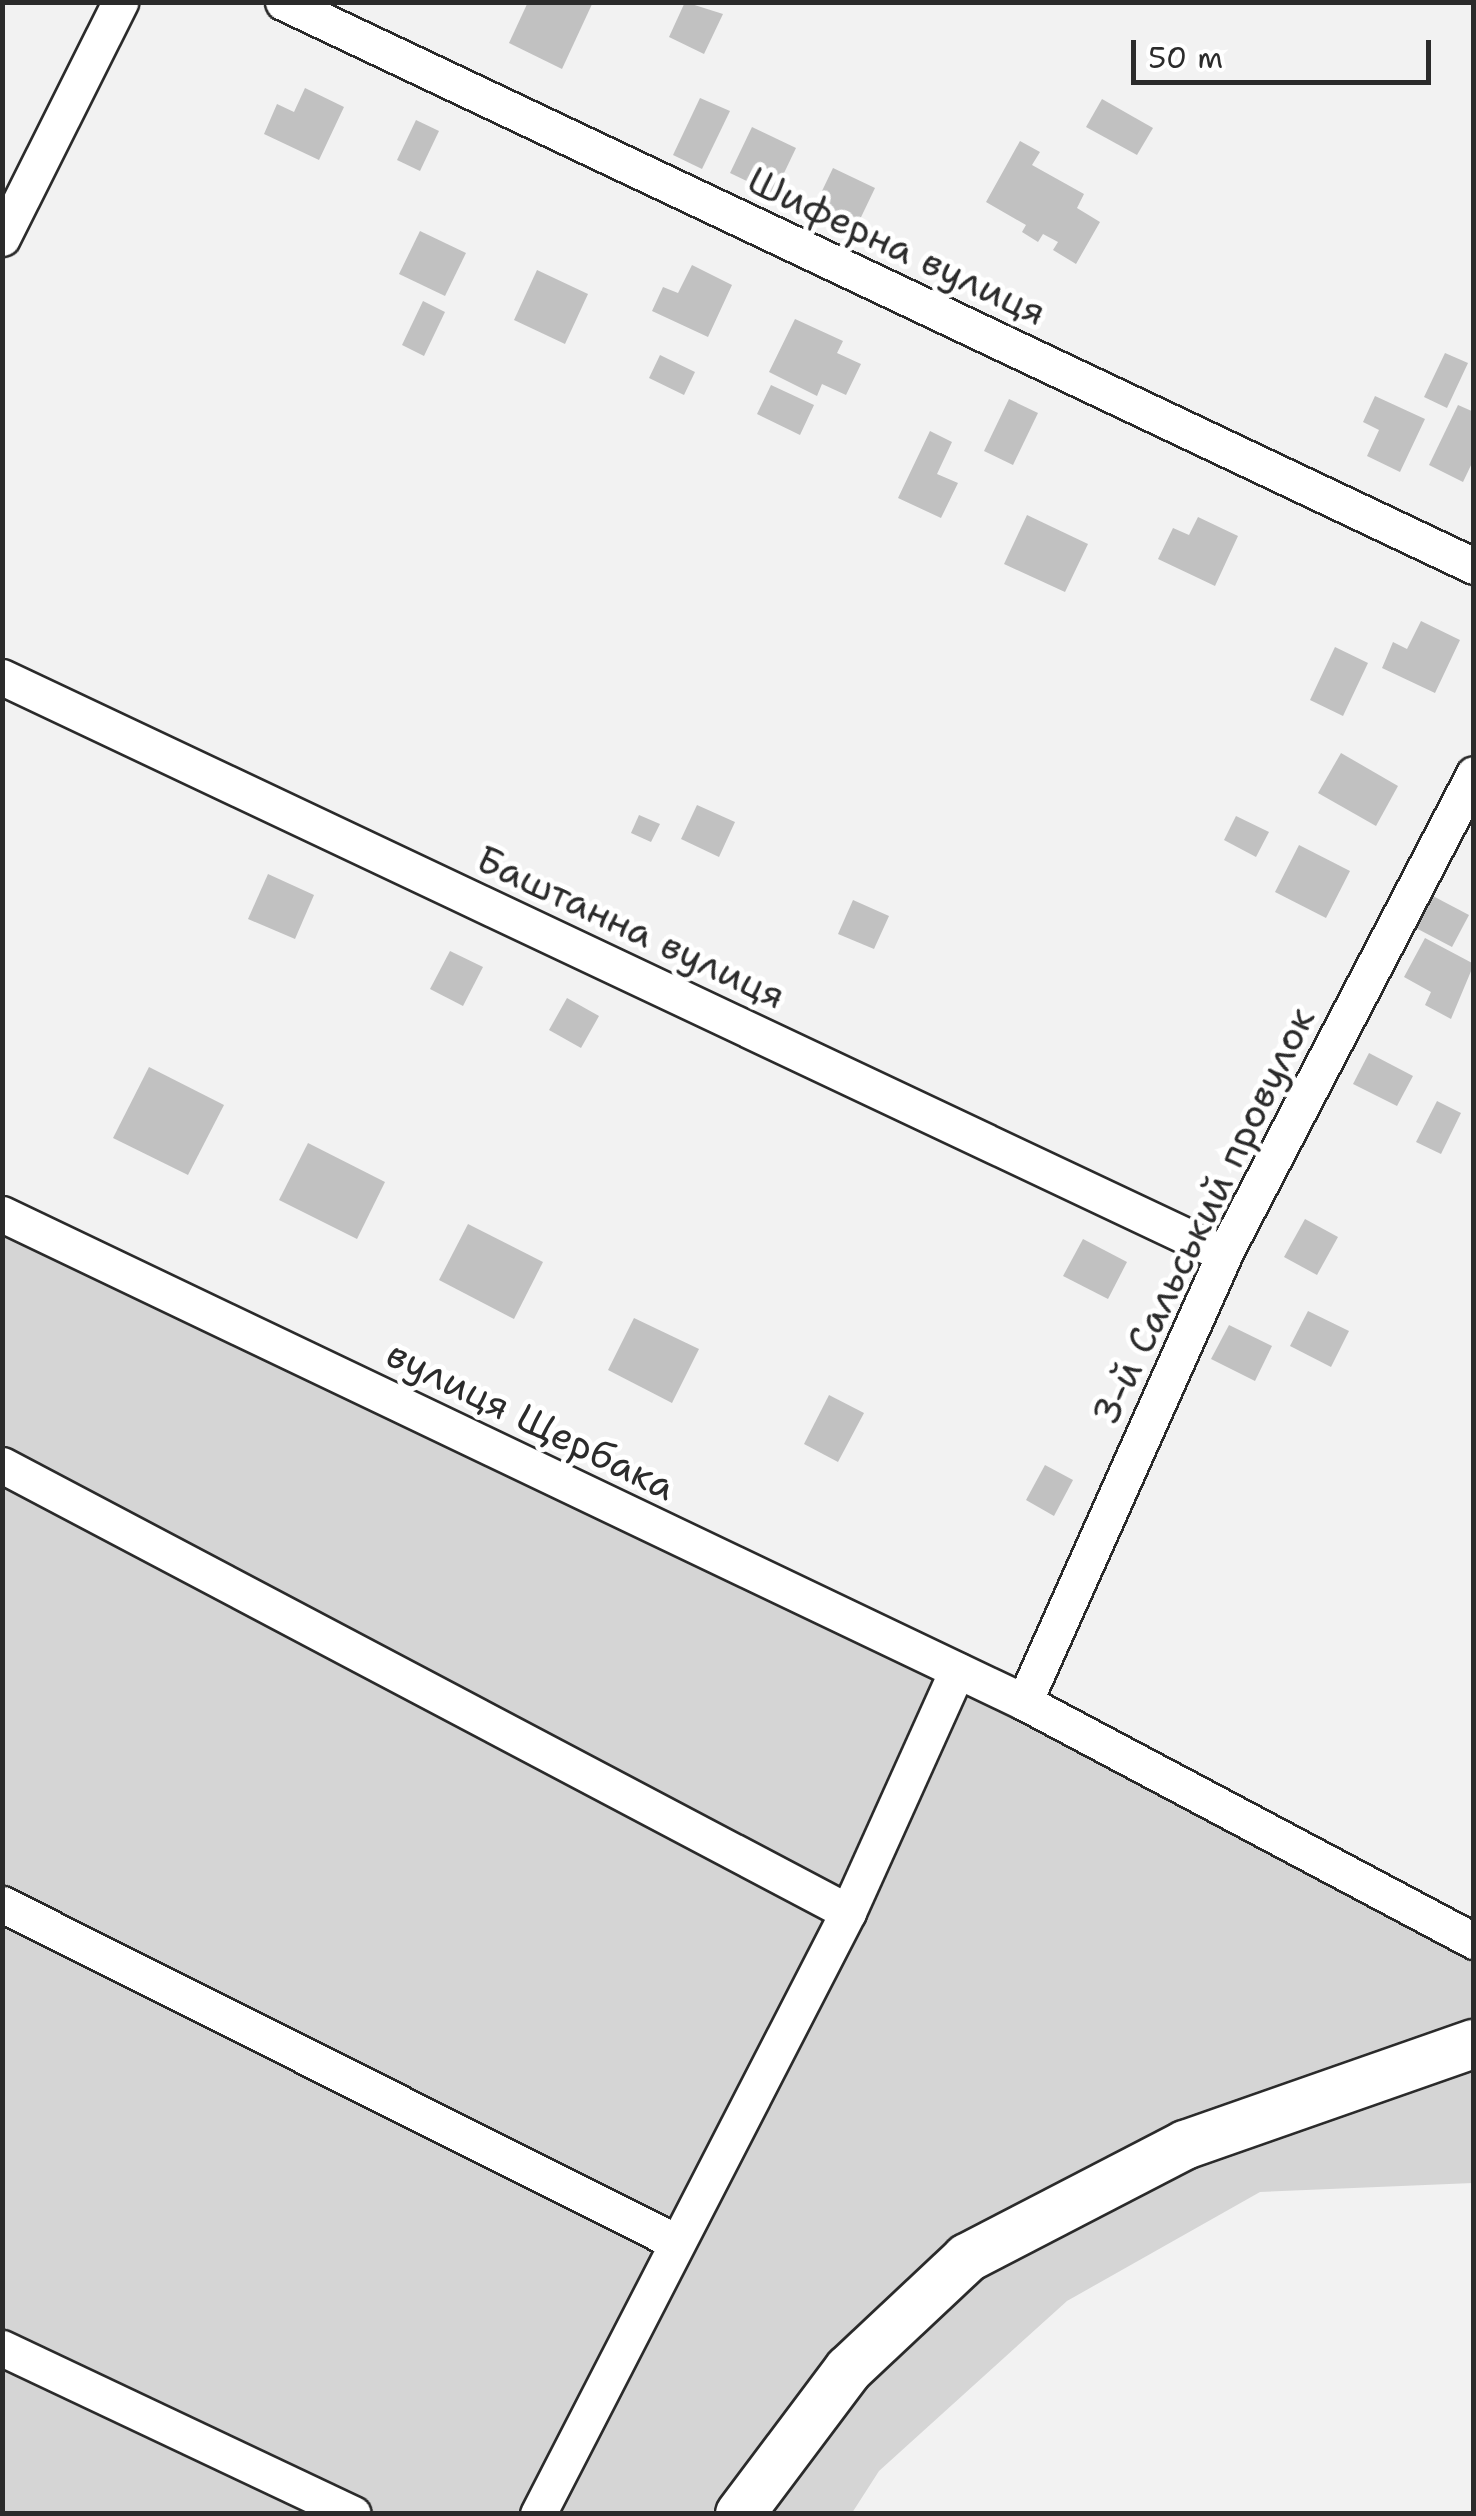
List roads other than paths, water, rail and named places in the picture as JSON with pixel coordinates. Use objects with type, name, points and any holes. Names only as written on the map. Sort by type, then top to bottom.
[{"type":"street","points":[[2,238],[120,2]]},
{"type":"street","name":"Шиферна вулиця","points":[[283,2],[1474,566]]},
{"type":"street","name":"Баштанна вулиця","points":[[2,677],[1224,1254]]},
{"type":"street","name":"3-й Сальський провулок","points":[[1024,1702],[1224,1254],[1474,774]]},
{"type":"street","name":"вулиця Щербака","points":[[2,1214],[1024,1702],[1474,1941]]},
{"type":"street","points":[[2,1466],[848,1912]]},
{"type":"street","points":[[538,2514],[674,2241],[848,1912],[957,1671]]},
{"type":"street","points":[[2,1904],[674,2241]]},
{"type":"street","points":[[740,2514],[849,2369],[967,2258],[1185,2145],[1474,2044]]},
{"type":"street","points":[[2,2348],[353,2514]]}]
